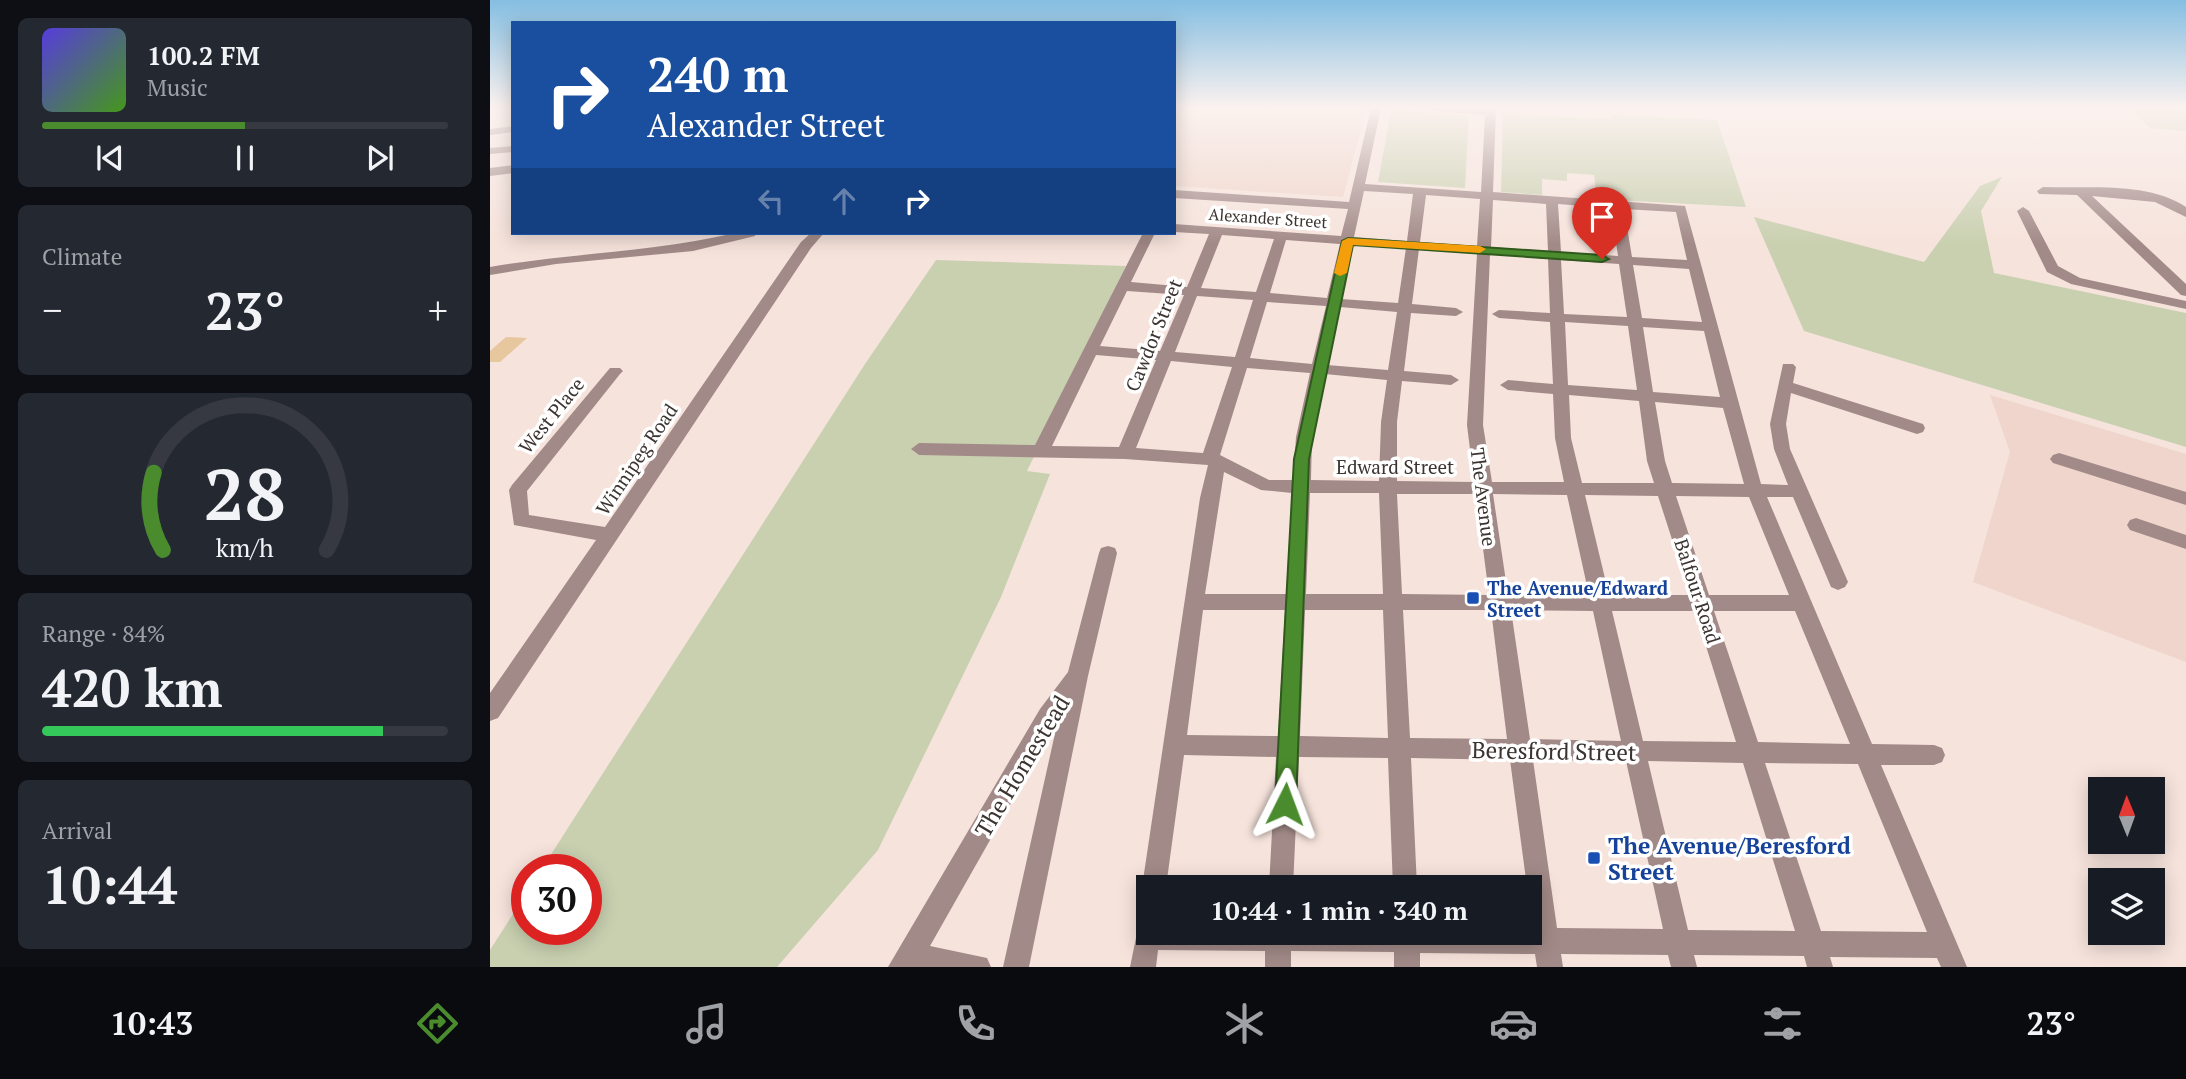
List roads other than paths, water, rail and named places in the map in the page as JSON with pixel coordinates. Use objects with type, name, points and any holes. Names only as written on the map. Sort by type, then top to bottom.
[{"type":"street","points":[[1282,875],[1304,437],[1366,153]]},
{"type":"street","name":"The Avenue","points":[[1489,153],[1475,425],[1550,967]]},
{"type":"street","points":[[490,172],[511,168]]},
{"type":"street","points":[[1358,187],[1681,209],[1740,449],[1949,956],[1681,955],[1542,941]]},
{"type":"street","points":[[1404,875],[1388,488],[1389,422],[1420,191]]},
{"type":"street","points":[[2043,191],[2124,194],[2166,201],[2179,206],[2186,213]]},
{"type":"street","points":[[2082,193],[2186,292]]},
{"type":"street","points":[[1176,194],[1355,206]]},
{"type":"street","points":[[1552,200],[1563,389],[1563,438],[1681,955]]},
{"type":"street","name":"Balfour Road","points":[[1617,205],[1656,461],[1816,955]]},
{"type":"street","points":[[2023,211],[2052,269],[2076,281],[2186,305]]},
{"type":"street","name":"Alexander Street","points":[[1176,228],[1694,265]]},
{"type":"street","name":"Cawdor Street","points":[[1125,453],[1217,232]]},
{"type":"street","points":[[490,271],[556,260],[693,247],[742,235]]},
{"type":"street","name":"Winnipeg Road","points":[[490,711],[806,245],[816,235]]},
{"type":"street","points":[[1040,452],[1148,235]]},
{"type":"street","points":[[1156,875],[1214,460],[1240,362],[1281,236]]},
{"type":"street","points":[[1122,286],[1455,312]]},
{"type":"street","points":[[1499,314],[1711,327]]},
{"type":"street","points":[[1091,350],[1451,380]]},
{"type":"street","points":[[1788,367],[1777,424],[1782,449],[1839,582]]},
{"type":"street","name":"West Place","points":[[610,535],[520,520],[518,489],[615,371]]},
{"type":"street","points":[[1508,385],[1729,403]]},
{"type":"street","points":[[1784,385],[1917,428]]},
{"type":"street","name":"Edward Street","points":[[919,449],[1125,453],[1214,460],[1267,486],[1799,491]]},
{"type":"street","points":[[2059,460],[2186,499]]},
{"type":"street","points":[[2136,525],[2186,542]]},
{"type":"street","points":[[1078,676],[1108,553]]},
{"type":"street","points":[[1195,602],[1802,603]]},
{"type":"street","name":"The Homestead","points":[[905,962],[1048,716],[1078,676]]},
{"type":"street","name":"The Homestead","points":[[1016,967],[1078,676]]},
{"type":"street","name":"Beresford Street","points":[[1175,746],[1934,755]]},
{"type":"street","points":[[1143,967],[1146,945]]},
{"type":"street","points":[[1278,967],[1279,945]]},
{"type":"street","points":[[1406,945],[1407,967]]},
{"type":"street","points":[[905,962],[978,967]]},
{"type":"place","name":"The Avenue/Edward Street","points":[[1473,598]]},
{"type":"place","name":"The Avenue/Beresford Street","points":[[1594,858]]}]
